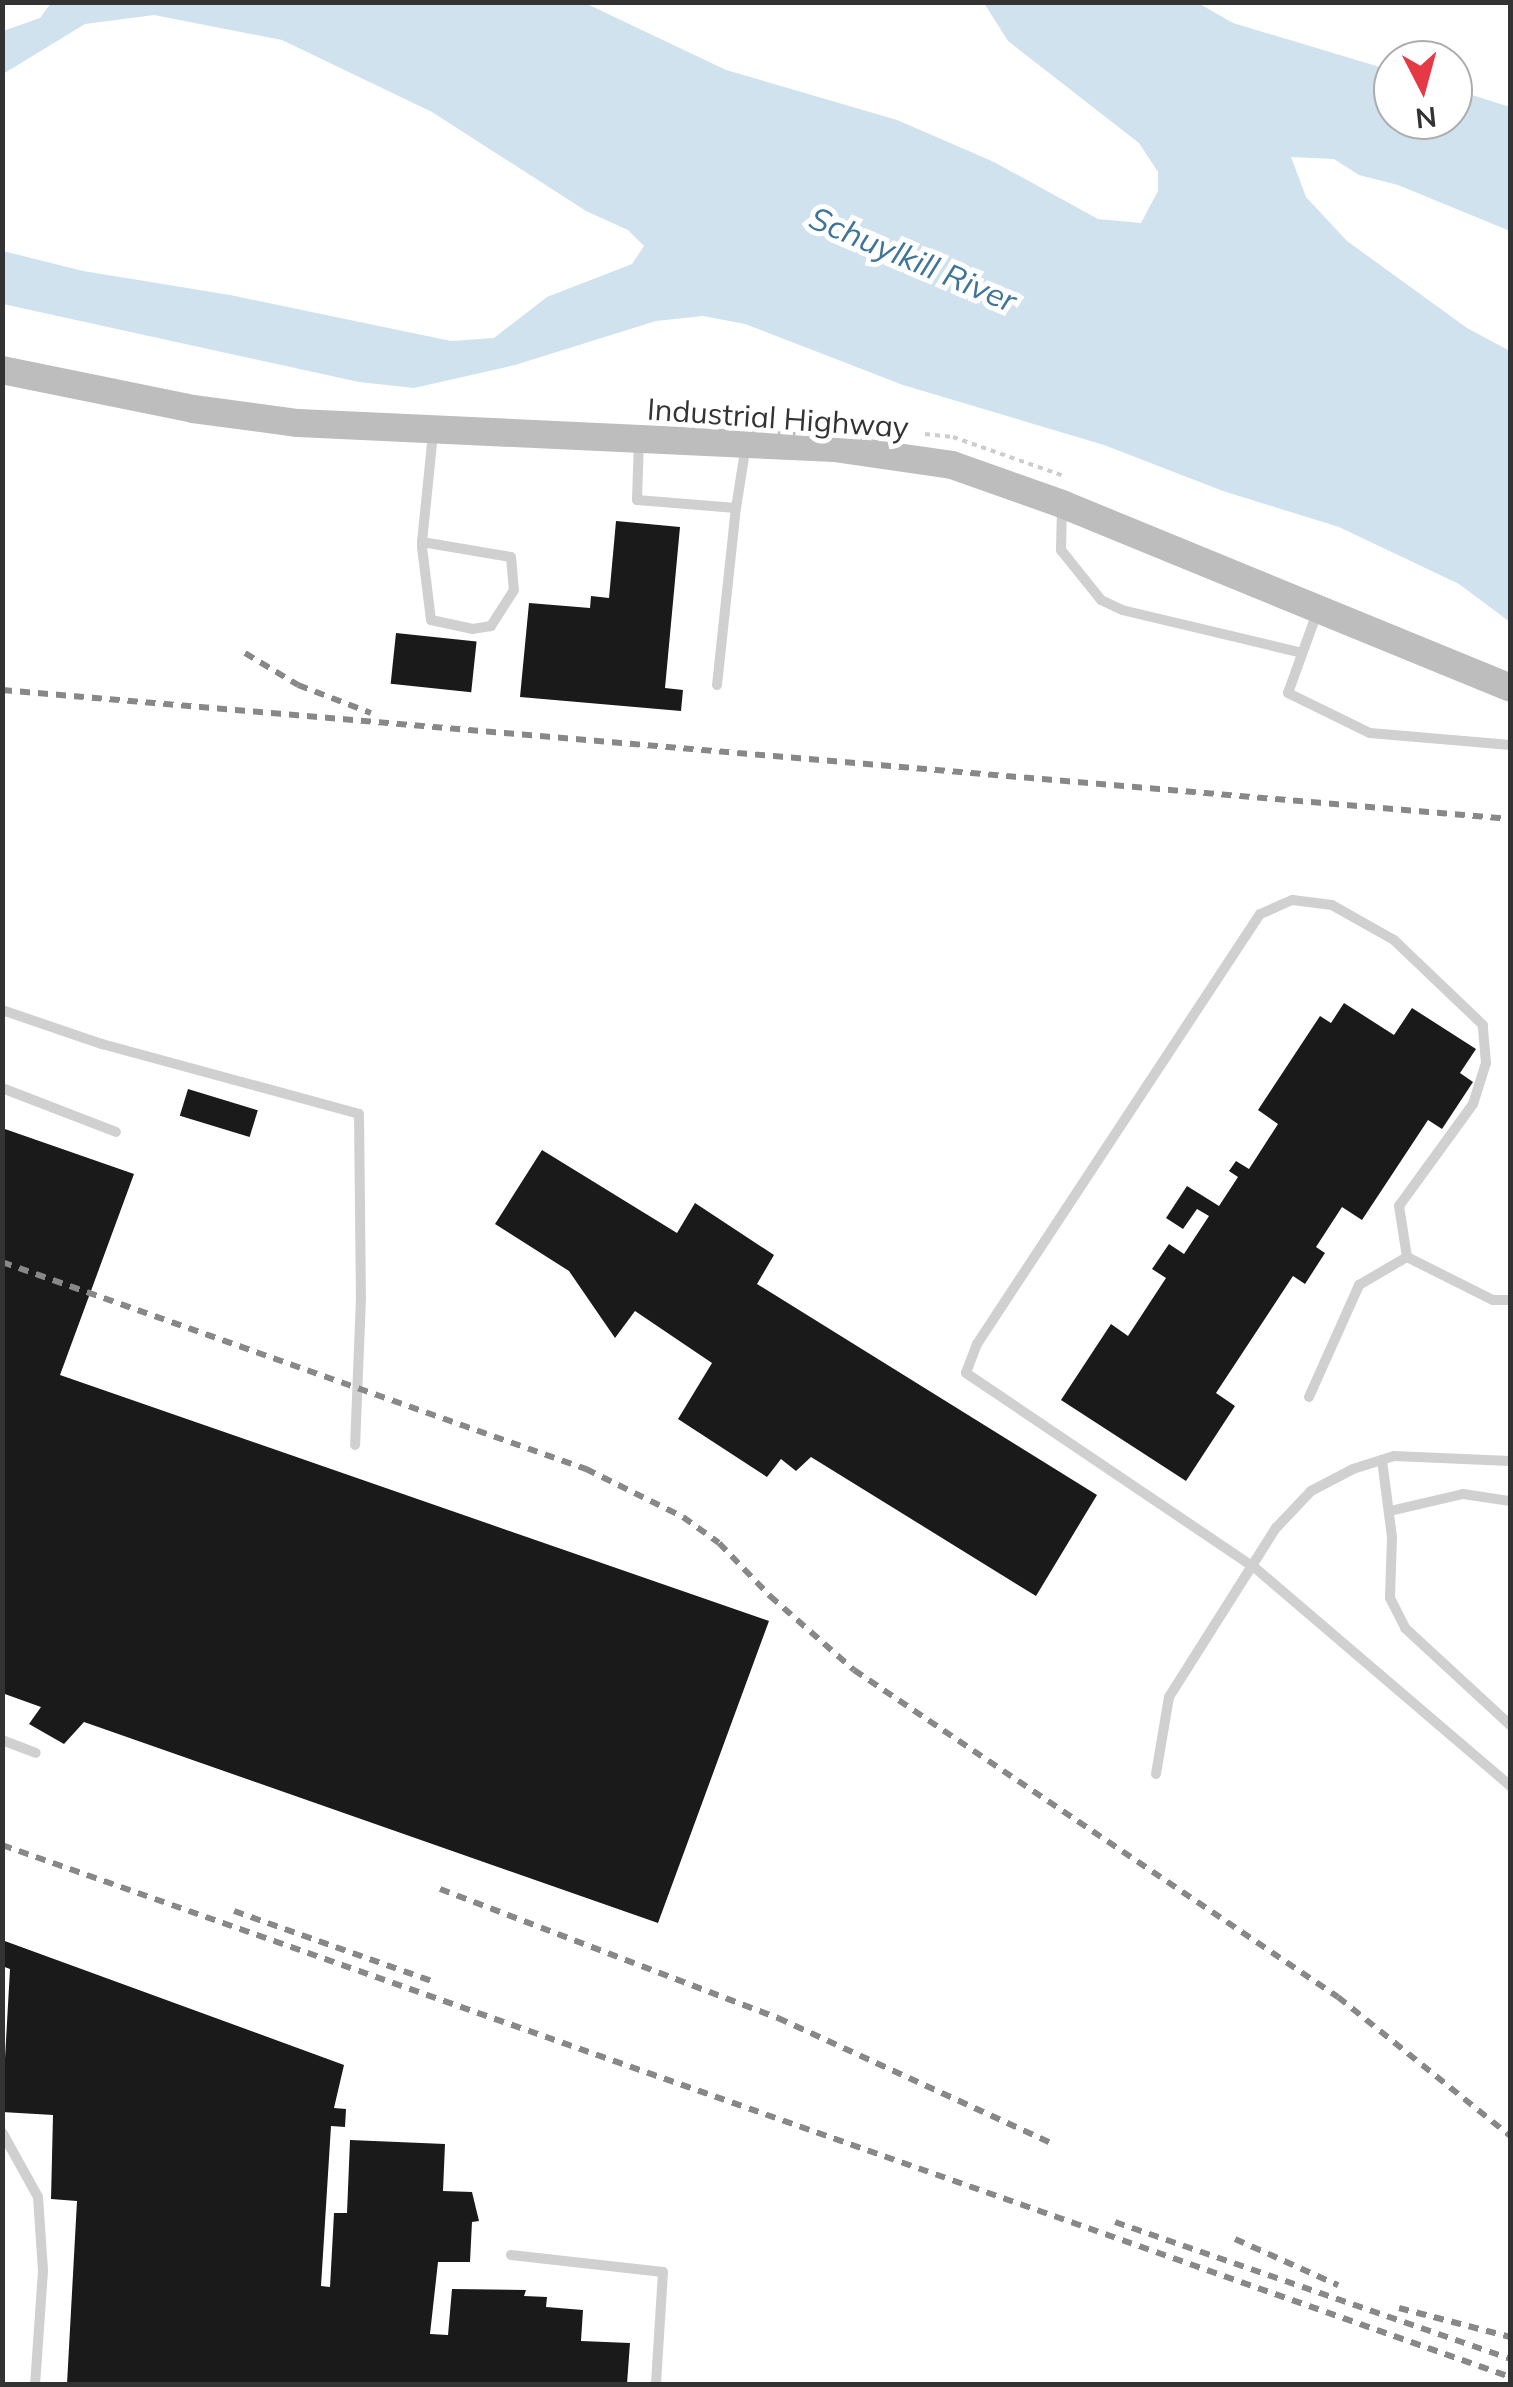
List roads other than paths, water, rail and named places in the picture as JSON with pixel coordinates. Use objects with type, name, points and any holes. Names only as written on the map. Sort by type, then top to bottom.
[{"type":"street","name":"Industrial Highway","points":[[2,370],[228,414],[434,432],[834,448],[952,465],[1062,504],[1510,688]]},
{"type":"lane","points":[[422,542],[511,557],[514,590],[490,626],[472,629],[431,620],[422,542],[434,432]]},
{"type":"lane","points":[[639,440],[637,500],[736,508]]},
{"type":"lane","points":[[717,685],[746,444]]},
{"type":"lane","points":[[1062,504],[1060,550],[1101,600],[1122,610],[1302,652]]},
{"type":"lane","points":[[1318,609],[1288,693],[1370,733],[1510,745]]},
{"type":"lane","points":[[1407,1256],[1399,1206],[1473,1104],[1486,1063],[1483,1025],[1394,940],[1332,904],[1292,900],[1260,914],[977,1344],[966,1373],[1254,1568],[1510,1786]]},
{"type":"lane","points":[[2,1010],[102,1044],[359,1114],[361,1298],[355,1445]]},
{"type":"lane","points":[[2,1088],[116,1132]]},
{"type":"lane","points":[[1407,1256],[1492,1300],[1510,1300]]},
{"type":"lane","points":[[1310,1397],[1359,1285],[1407,1256]]},
{"type":"lane","points":[[1156,1774],[1169,1697],[1276,1528],[1311,1492],[1394,1456],[1510,1461]]},
{"type":"lane","points":[[1382,1460],[1390,1510],[1390,1598],[1405,1628],[1510,1726]]},
{"type":"lane","points":[[1390,1510],[1463,1494],[1510,1501]]},
{"type":"lane","points":[[2,1740],[36,1754]]},
{"type":"lane","points":[[2,2132],[38,2197],[43,2272],[35,2384]]},
{"type":"lane","points":[[511,2255],[663,2272],[656,2384]]},
{"type":"water","name":"Schuylkill River","points":[[51,3],[585,3],[726,70],[897,120],[994,162],[1098,219],[1141,223],[1158,191],[1158,172],[1139,143],[1008,41],[984,3],[1198,3],[1233,23],[1373,65],[1373,140],[1473,140],[1473,95],[1510,107],[1510,231],[1398,185],[1359,175],[1334,159],[1291,157],[1306,197],[1347,241],[1467,328],[1510,351],[1510,622],[1459,584],[1339,527],[1223,491],[1104,445],[903,385],[745,324],[703,316],[656,321],[515,365],[414,388],[359,382],[3,304],[3,251],[83,271],[230,295],[451,341],[494,338],[547,297],[632,264],[644,246],[628,230],[586,211],[432,112],[282,40],[154,15],[85,24],[3,74],[3,31],[40,18]]},
{"type":"railway","points":[[245,653],[298,685],[371,713]]},
{"type":"railway","points":[[2,690],[1510,819]]},
{"type":"railway","points":[[2,1262],[586,1469],[683,1517],[719,1543],[770,1596],[854,1670],[1338,1997],[1510,2136]]},
{"type":"railway","points":[[2,1845],[1510,2377]]},
{"type":"railway","points":[[440,1889],[778,2018],[1053,2144]]},
{"type":"railway","points":[[234,1911],[432,1981]]},
{"type":"railway","points":[[1115,2222],[1510,2359]]},
{"type":"railway","points":[[1235,2239],[1338,2285]]},
{"type":"railway","points":[[1399,2308],[1510,2337]]}]
